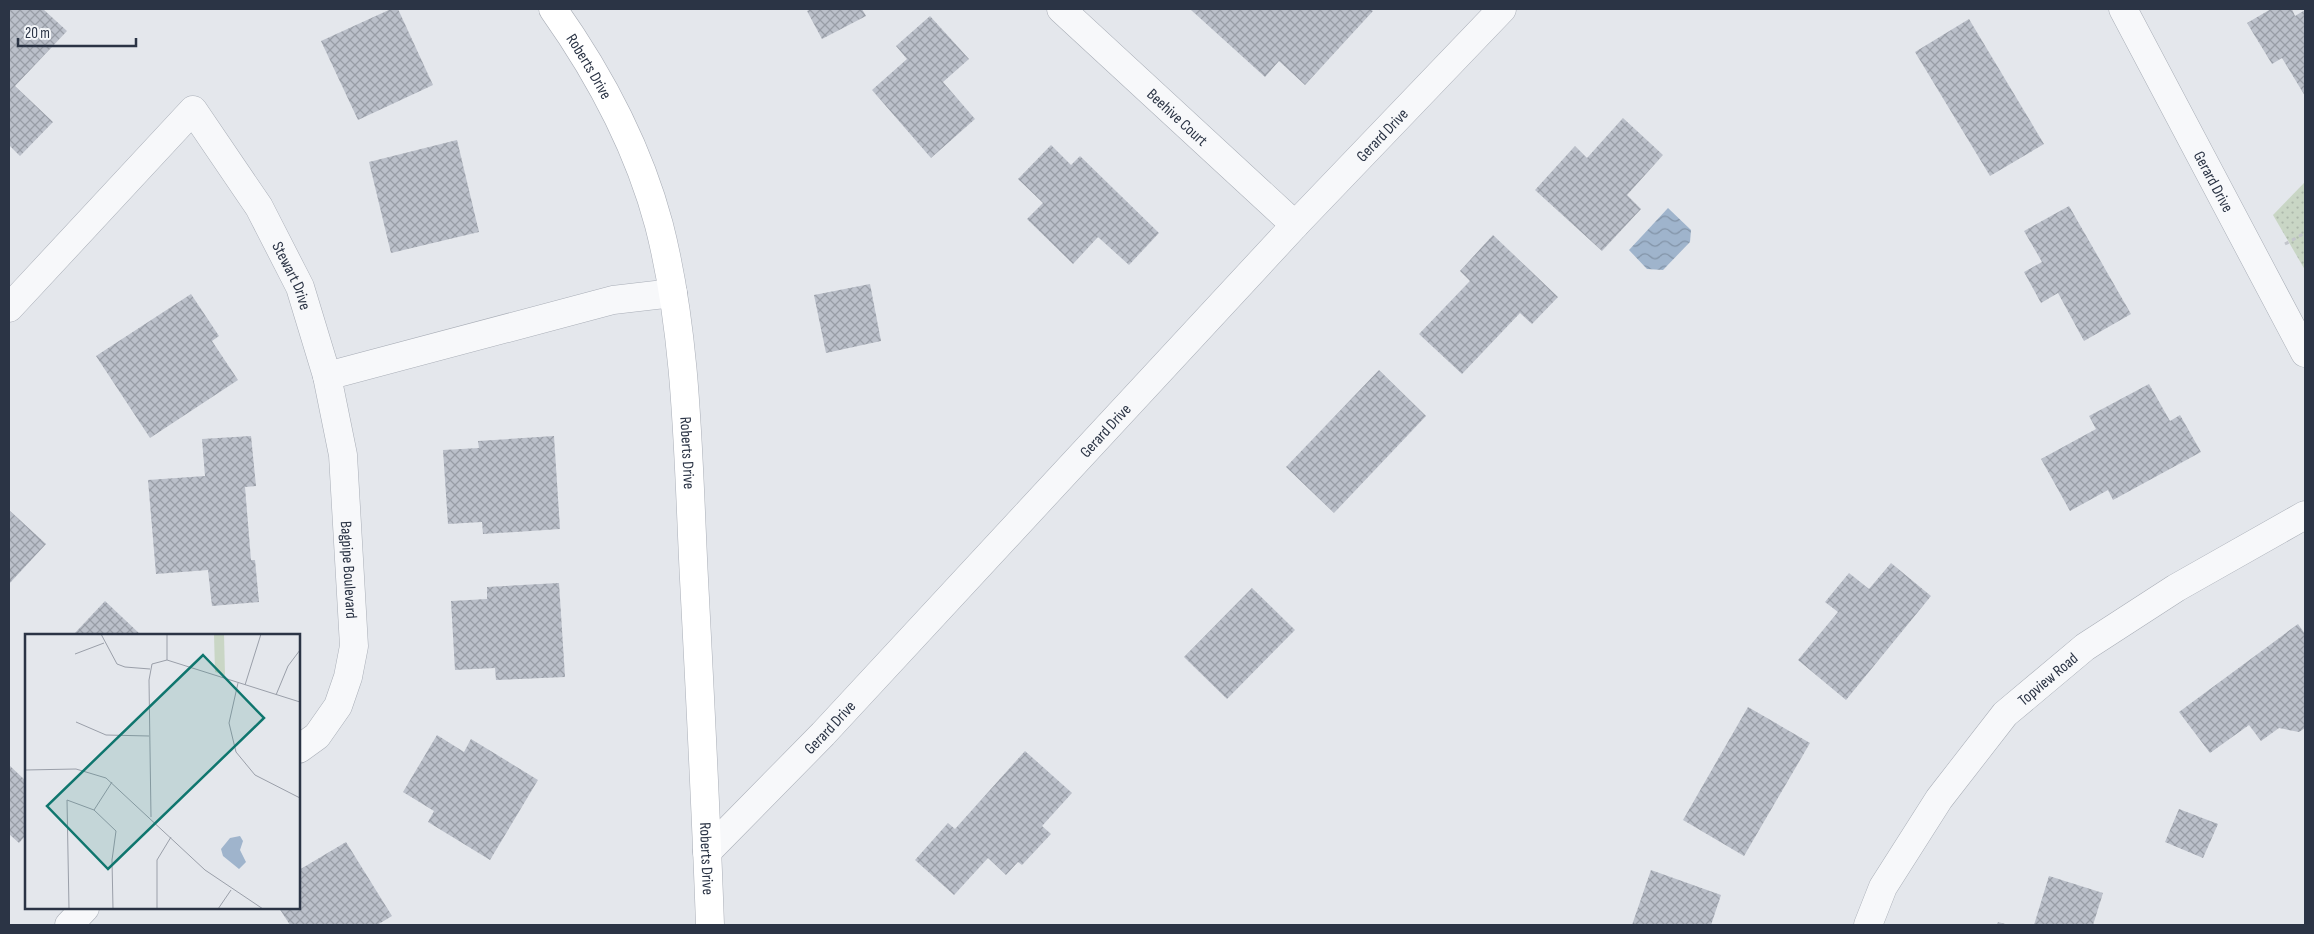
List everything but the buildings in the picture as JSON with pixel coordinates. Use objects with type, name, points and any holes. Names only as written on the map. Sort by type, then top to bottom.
[{"type":"street","name":"Roberts Drive","points":[[553,9],[599,79],[634,150],[659,224],[673,293],[686,413],[710,925]]},
{"type":"street","name":"Beehive Court","points":[[1061,9],[1295,225]]},
{"type":"street","name":"Gerard Drive","points":[[707,852],[823,734],[1295,225],[1502,9]]},
{"type":"street","name":"Gerard Drive","points":[[2123,9],[2305,353]]},
{"type":"street","name":"Stewart Drive","points":[[9,308],[193,110],[259,207],[290,266],[300,287],[327,376]]},
{"type":"street","points":[[327,376],[613,300],[673,293]]},
{"type":"street","name":"Bagpipe Boulevard","points":[[300,748],[317,736],[338,706],[348,677],[354,646],[343,455],[327,376]]},
{"type":"street","name":"Topview Road","points":[[1868,925],[1883,886],[1938,799],[2005,714],[2085,647],[2176,588],[2305,515]]},
{"type":"street","points":[[68,925],[84,909]]},
{"type":"green space","points":[[2305,182],[2305,270],[2273,215]]},
{"type":"water","points":[[1668,208],[1691,230],[1690,242],[1663,270],[1647,269],[1629,250]]}]
